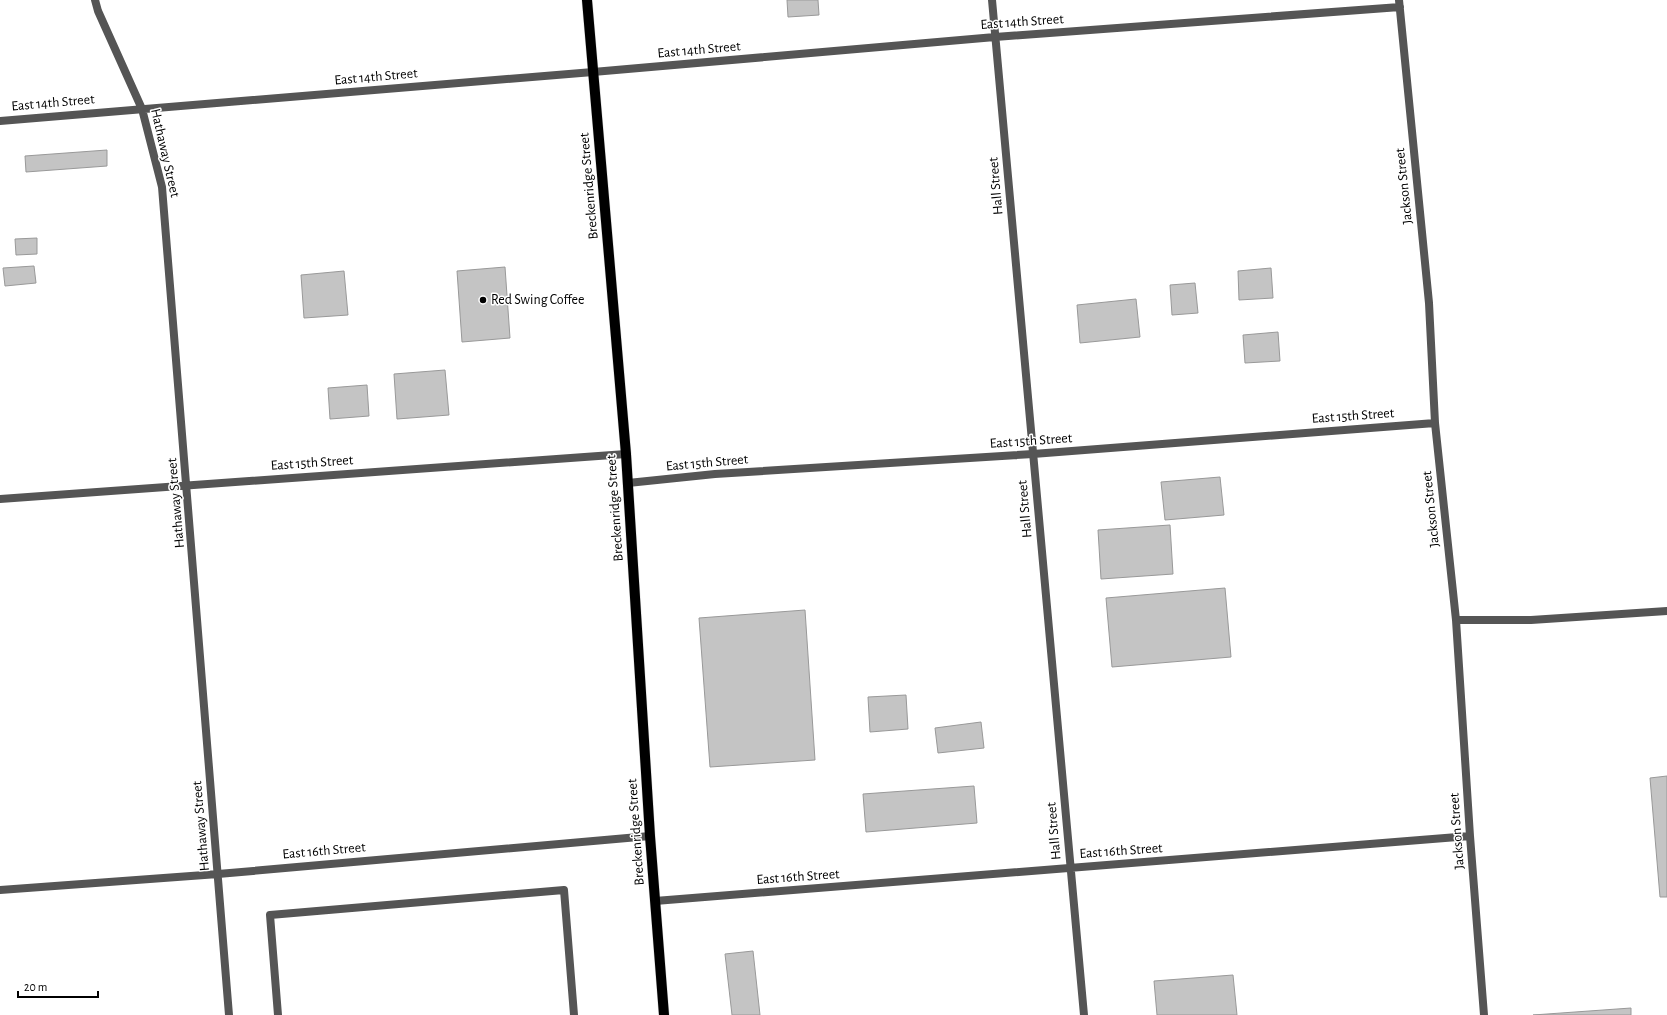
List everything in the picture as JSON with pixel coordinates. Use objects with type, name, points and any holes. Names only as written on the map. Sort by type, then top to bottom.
[{"type":"main road","name":"Breckenridge Street","points":[[587,0],[626,454],[650,836],[664,1015]]},
{"type":"street","name":"Hathaway Street","points":[[95,0],[98,12],[142,109],[162,187],[229,1015]]},
{"type":"street","name":"Hall Street","points":[[992,0],[1084,1015]]},
{"type":"street","name":"East 14th Street","points":[[0,121],[1399,4]]},
{"type":"street","name":"Jackson Street","points":[[1399,4],[1428,303],[1435,423],[1456,620],[1470,836],[1484,1015]]},
{"type":"street","name":"East 15th Street","points":[[628,483],[723,474],[1033,454],[1435,423]]},
{"type":"street","name":"East 15th Street","points":[[0,499],[187,484],[626,454]]},
{"type":"street","points":[[1456,620],[1531,620],[1667,612]]},
{"type":"street","name":"East 16th Street","points":[[0,890],[218,874],[650,836]]},
{"type":"street","name":"East 16th Street","points":[[655,901],[1470,836]]},
{"type":"street","points":[[278,1015],[270,915],[564,890],[574,1015]]},
{"type":"building","points":[[787,0],[818,0],[819,15],[788,17]]},
{"type":"building","points":[[107,150],[107,166],[26,172],[25,156]]},
{"type":"building","points":[[37,238],[37,254],[16,255],[15,239]]},
{"type":"building","points":[[34,266],[36,283],[5,286],[3,268]]},
{"type":"building","points":[[505,267],[510,338],[462,342],[457,271]]},
{"type":"building","points":[[1271,268],[1273,298],[1239,300],[1238,271]]},
{"type":"building","points":[[344,271],[348,315],[304,318],[301,275]]},
{"type":"building","points":[[1195,283],[1198,313],[1172,315],[1170,285]]},
{"type":"building","points":[[1136,299],[1140,337],[1080,343],[1077,305]]},
{"type":"building","points":[[1278,332],[1280,361],[1245,363],[1243,335]]},
{"type":"building","points":[[445,370],[449,415],[397,419],[394,374]]},
{"type":"building","points":[[367,385],[369,416],[330,419],[328,388]]},
{"type":"building","points":[[1220,477],[1224,515],[1165,520],[1161,482]]},
{"type":"building","points":[[1170,525],[1173,574],[1101,579],[1098,530]]},
{"type":"building","points":[[1225,588],[1231,657],[1112,667],[1106,598]]},
{"type":"building","points":[[805,610],[815,760],[710,767],[699,618]]},
{"type":"building","points":[[906,695],[908,729],[870,732],[868,697]]},
{"type":"building","points":[[981,722],[984,748],[938,753],[935,728]]},
{"type":"building","points":[[1667,776],[1667,897],[1660,897],[1650,778]]},
{"type":"building","points":[[974,786],[977,823],[866,832],[863,794]]},
{"type":"building","points":[[753,951],[760,1015],[732,1015],[725,954]]},
{"type":"building","points":[[1233,975],[1237,1015],[1157,1015],[1154,981]]},
{"type":"building","points":[[1631,1008],[1631,1015],[1533,1015]]},
{"type":"place","name":"Red Swing Coffee","points":[[483,300]]}]
